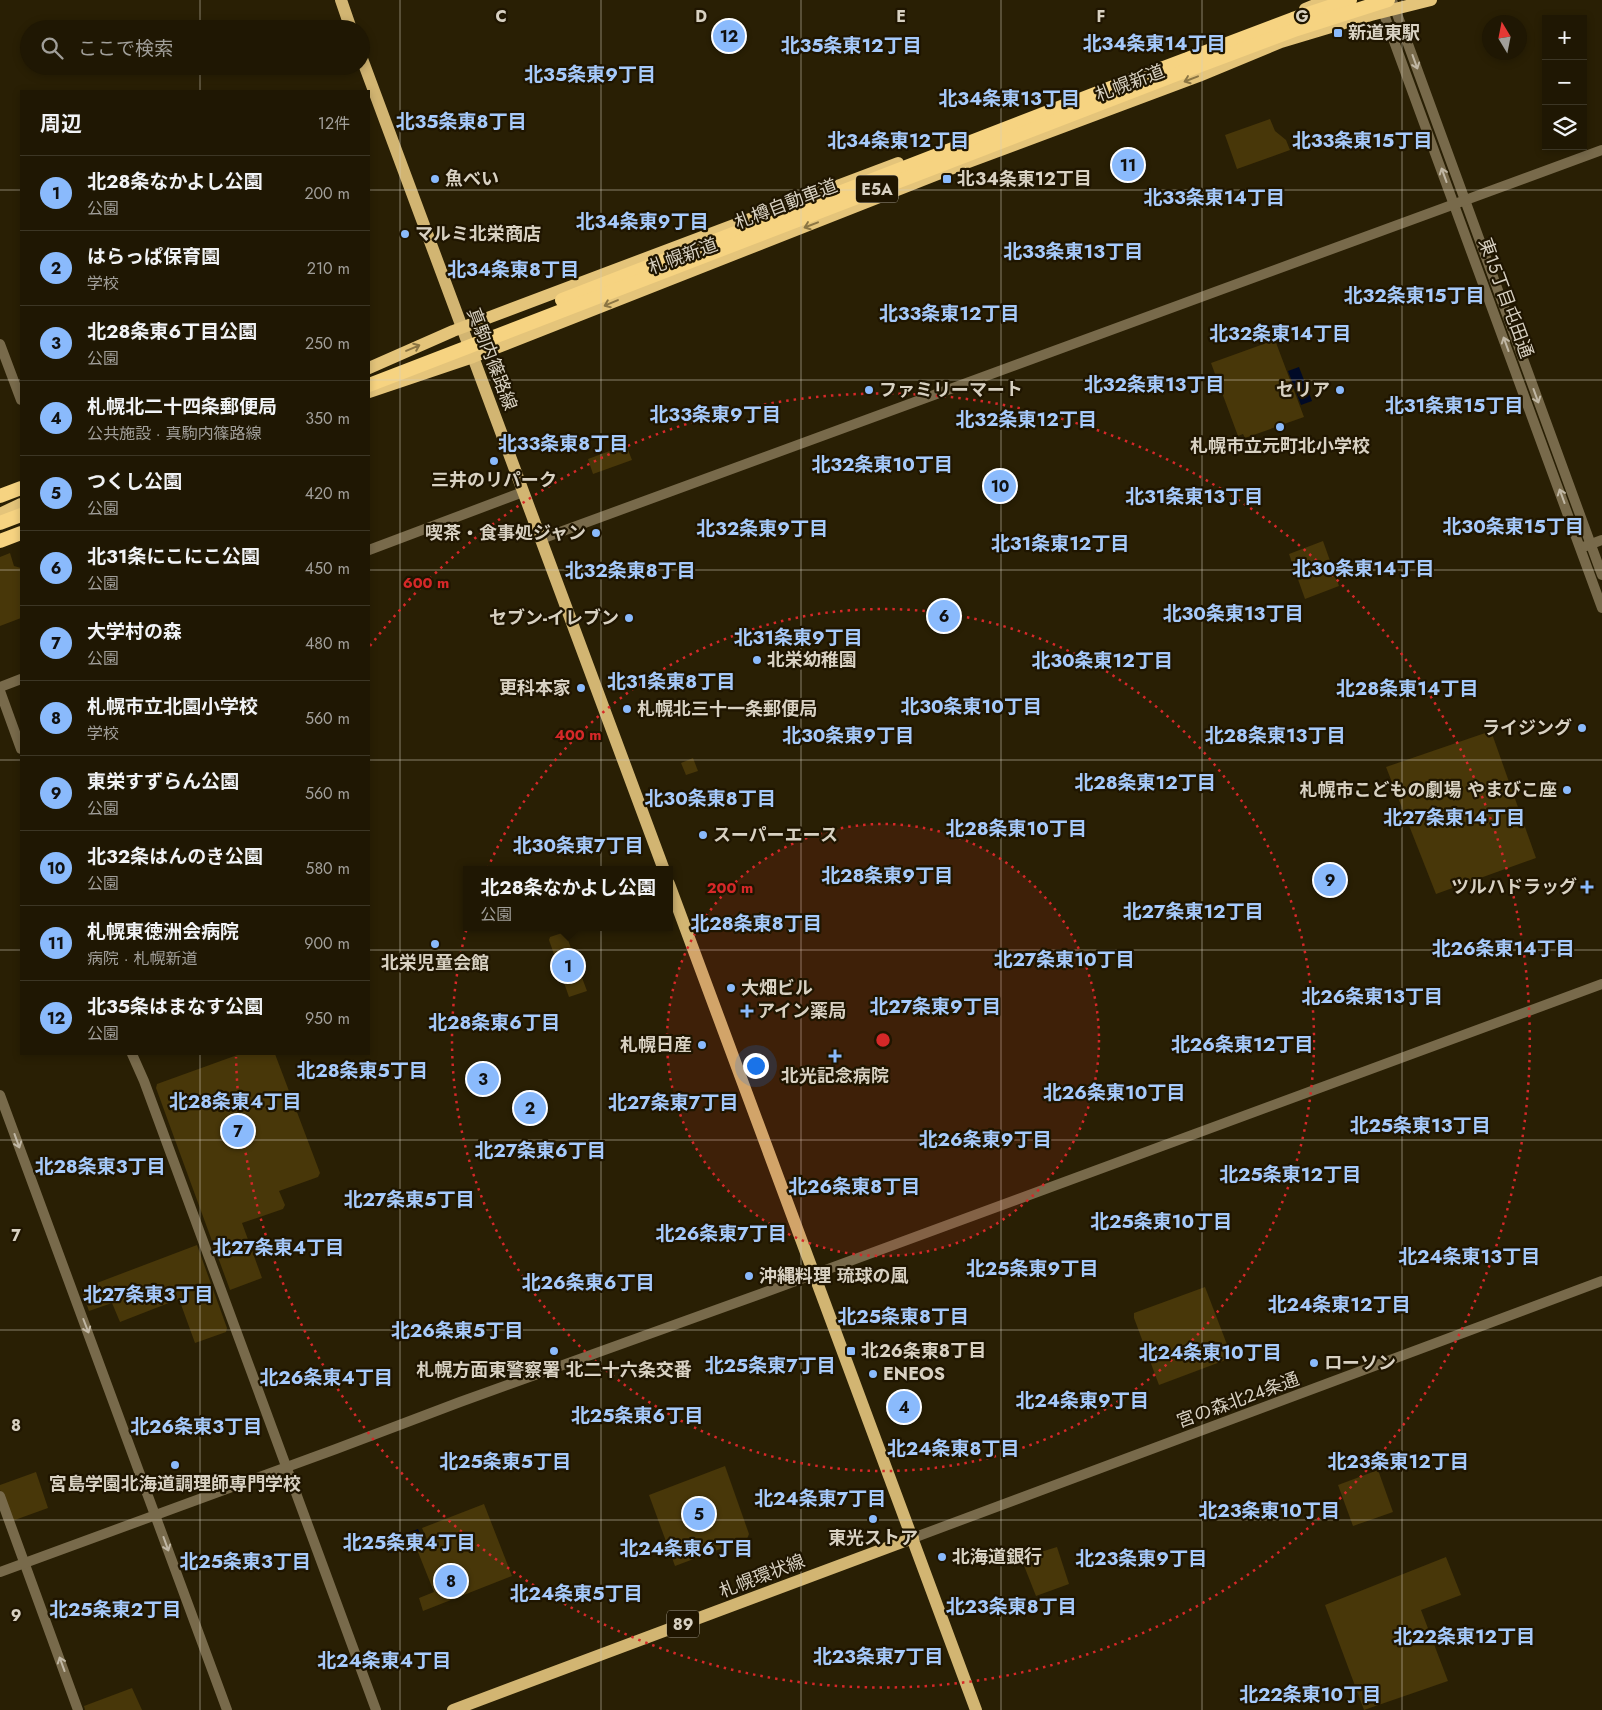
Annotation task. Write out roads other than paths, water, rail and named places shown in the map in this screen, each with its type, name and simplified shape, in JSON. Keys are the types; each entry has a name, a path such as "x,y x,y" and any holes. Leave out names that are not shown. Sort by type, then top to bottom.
{"highway":[{"name":"札幌新道","path":"370,368 462,328 1327,0"},
{"name":"札樽自動車道","path":"370,378 595,287 1072,103 1293,19 1350,0"},
{"name":"札幌新道","path":"370,392 473,357 634,293 775,240 966,163 1191,79 1281,42 1387,4 1431,0"},
{"name":"札樽自動車道","path":"370,386 387,377 1296,29 1387,4"},
{"path":"0,496 20,488"},
{"path":"0,514 20,505"},
{"path":"0,523 20,515"},
{"path":"0,529 20,520"},
{"path":"0,541 20,533"}],"main road":[{"path":"340,0 348,20"},
{"name":"真駒内篠路線","path":"368,75 663,866"},
{"path":"673,895 976,1710"},
{"name":"札幌環状線","path":"453,1710 912,1538"}],"street":[{"name":"東15丁目屯田通","path":"1387,4 1465,200 1602,575"},
{"name":"東15丁目屯田通","path":"1387,4 1454,204 1602,608"},
{"path":"541,540 1602,150"},
{"path":"0,344 20,397"},
{"path":"370,550 523,492"},
{"path":"1580,548 1602,540"},
{"path":"0,687 20,679"},
{"path":"0,691 20,746"},
{"path":"0,1572 1602,984"},
{"path":"132,1055 144,1081 376,1710"},
{"path":"0,1095 227,1710"},
{"name":"宮の森北24条通","path":"912,1538 1602,1281"},
{"path":"0,1496 78,1710"}],"water":[{"path":"1299,367 1312,401 1301,405 1288,371"},
{"path":"418,1529 423,1541 390,1553 385,1541"}],"place":[{"name":"新道東駅","path":"1338,33"},
{"name":"北35条はまなす公園","path":"729,36"},
{"name":"札幌東徳洲会病院","path":"1128,165"},
{"name":"魚べい","path":"435,179"},
{"name":"北34条東12丁目","path":"947,179"},
{"name":"マルミ北栄商店","path":"405,234"},
{"name":"ファミリーマート","path":"869,390"},
{"name":"セリア","path":"1340,390"},
{"name":"札幌市立元町北小学校","path":"1280,427"},
{"name":"三井のリパーク","path":"494,461"},
{"name":"北32条はんのき公園","path":"1000,486"},
{"name":"喫茶・食事処ジャン","path":"596,533"},
{"name":"北31条にこにこ公園","path":"944,616"},
{"name":"セブン-イレブン","path":"629,618"},
{"name":"北栄幼稚園","path":"757,660"},
{"name":"更科本家","path":"581,688"},
{"name":"札幌北三十一条郵便局","path":"627,709"},
{"name":"ライジング","path":"1582,728"},
{"name":"札幌市こどもの劇場 やまびこ座","path":"1567,790"},
{"name":"スーパーエース","path":"703,835"},
{"name":"東栄すずらん公園","path":"1330,880"},
{"name":"ツルハドラッグ","path":"1587,887"},
{"name":"北栄児童会館","path":"435,944"},
{"name":"北28条なかよし公園","path":"568,966"},
{"name":"大畑ビル","path":"731,988"},
{"name":"アイン薬局","path":"747,1011"},
{"name":"札幌日産","path":"702,1045"},
{"name":"北光記念病院","path":"835,1056"},
{"name":"北28条東6丁目公園","path":"483,1079"},
{"name":"はらっぱ保育園","path":"530,1108"},
{"name":"大学村の森","path":"238,1131"},
{"name":"沖縄料理 琉球の風","path":"749,1276"},
{"name":"札幌方面東警察署 北二十六条交番","path":"554,1351"},
{"name":"北26条東8丁目","path":"851,1351"},
{"name":"ローソン","path":"1314,1363"},
{"name":"ENEOS","path":"873,1374"},
{"name":"札幌北二十四条郵便局","path":"904,1407"},
{"name":"宮島学園北海道調理師専門学校","path":"175,1465"},
{"name":"つくし公園","path":"699,1514"},
{"name":"東光ストア","path":"873,1519"},
{"name":"北海道銀行","path":"942,1557"},
{"name":"札幌市立北園小学校","path":"451,1581"}],"district":[{"name":"北34条東14丁目","path":"1154,43"},
{"name":"北35条東12丁目","path":"851,45"},
{"name":"北35条東9丁目","path":"590,74"},
{"name":"北34条東13丁目","path":"1009,98"},
{"name":"北35条東8丁目","path":"461,121"},
{"name":"北34条東12丁目","path":"898,140"},
{"name":"北33条東15丁目","path":"1362,140"},
{"name":"北33条東14丁目","path":"1214,197"},
{"name":"北34条東9丁目","path":"642,221"},
{"name":"北33条東13丁目","path":"1073,251"},
{"name":"北34条東8丁目","path":"513,269"},
{"name":"北32条東15丁目","path":"1414,295"},
{"name":"北33条東12丁目","path":"949,313"},
{"name":"北32条東14丁目","path":"1280,333"},
{"name":"北32条東13丁目","path":"1154,384"},
{"name":"北31条東15丁目","path":"1454,405"},
{"name":"北33条東9丁目","path":"715,414"},
{"name":"北32条東12丁目","path":"1026,419"},
{"name":"北33条東8丁目","path":"563,443"},
{"name":"北32条東10丁目","path":"882,464"},
{"name":"北31条東13丁目","path":"1194,496"},
{"name":"北30条東15丁目","path":"1513,526"},
{"name":"北32条東9丁目","path":"762,528"},
{"name":"北31条東12丁目","path":"1060,543"},
{"name":"北30条東14丁目","path":"1363,568"},
{"name":"北32条東8丁目","path":"630,570"},
{"name":"北30条東13丁目","path":"1233,613"},
{"name":"北31条東9丁目","path":"798,637"},
{"name":"北30条東12丁目","path":"1102,660"},
{"name":"北31条東8丁目","path":"671,681"},
{"name":"北28条東14丁目","path":"1407,688"},
{"name":"北30条東10丁目","path":"971,706"},
{"name":"北30条東9丁目","path":"848,735"},
{"name":"北28条東13丁目","path":"1275,735"},
{"name":"北28条東12丁目","path":"1145,782"},
{"name":"北30条東8丁目","path":"710,798"},
{"name":"北27条東14丁目","path":"1454,817"},
{"name":"北28条東10丁目","path":"1016,828"},
{"name":"北30条東7丁目","path":"578,845"},
{"name":"北28条東9丁目","path":"887,875"},
{"name":"北27条東12丁目","path":"1193,911"},
{"name":"北28条東8丁目","path":"756,923"},
{"name":"北26条東14丁目","path":"1503,948"},
{"name":"北27条東10丁目","path":"1064,959"},
{"name":"北26条東13丁目","path":"1372,996"},
{"name":"北27条東9丁目","path":"935,1006"},
{"name":"北28条東6丁目","path":"494,1022"},
{"name":"北26条東12丁目","path":"1242,1044"},
{"name":"北28条東5丁目","path":"362,1070"},
{"name":"北26条東10丁目","path":"1114,1092"},
{"name":"北28条東4丁目","path":"235,1101"},
{"name":"北27条東7丁目","path":"673,1102"},
{"name":"北25条東13丁目","path":"1420,1125"},
{"name":"北26条東9丁目","path":"985,1139"},
{"name":"北27条東6丁目","path":"540,1150"},
{"name":"北28条東3丁目","path":"100,1166"},
{"name":"北25条東12丁目","path":"1290,1174"},
{"name":"北26条東8丁目","path":"854,1186"},
{"name":"北27条東5丁目","path":"409,1199"},
{"name":"北25条東10丁目","path":"1161,1221"},
{"name":"北26条東7丁目","path":"721,1233"},
{"name":"北27条東4丁目","path":"278,1247"},
{"name":"北24条東13丁目","path":"1469,1256"},
{"name":"北25条東9丁目","path":"1032,1268"},
{"name":"北26条東6丁目","path":"588,1282"},
{"name":"北27条東3丁目","path":"148,1294"},
{"name":"北24条東12丁目","path":"1339,1304"},
{"name":"北25条東8丁目","path":"903,1316"},
{"name":"北26条東5丁目","path":"457,1330"},
{"name":"北24条東10丁目","path":"1210,1352"},
{"name":"北25条東7丁目","path":"770,1365"},
{"name":"北26条東4丁目","path":"326,1377"},
{"name":"北24条東9丁目","path":"1082,1400"},
{"name":"北25条東6丁目","path":"637,1415"},
{"name":"北26条東3丁目","path":"196,1426"},
{"name":"北24条東8丁目","path":"953,1448"},
{"name":"北25条東5丁目","path":"505,1461"},
{"name":"北23条東12丁目","path":"1398,1461"},
{"name":"北24条東7丁目","path":"820,1498"},
{"name":"北23条東10丁目","path":"1269,1510"},
{"name":"北25条東4丁目","path":"409,1542"},
{"name":"北24条東6丁目","path":"686,1548"},
{"name":"北23条東9丁目","path":"1141,1558"},
{"name":"北25条東3丁目","path":"245,1561"},
{"name":"北24条東5丁目","path":"576,1593"},
{"name":"北23条東8丁目","path":"1011,1606"},
{"name":"北25条東2丁目","path":"115,1609"},
{"name":"北22条東12丁目","path":"1464,1636"},
{"name":"北23条東7丁目","path":"878,1656"},
{"name":"北24条東4丁目","path":"384,1660"},
{"name":"北22条東10丁目","path":"1310,1694"}]}
